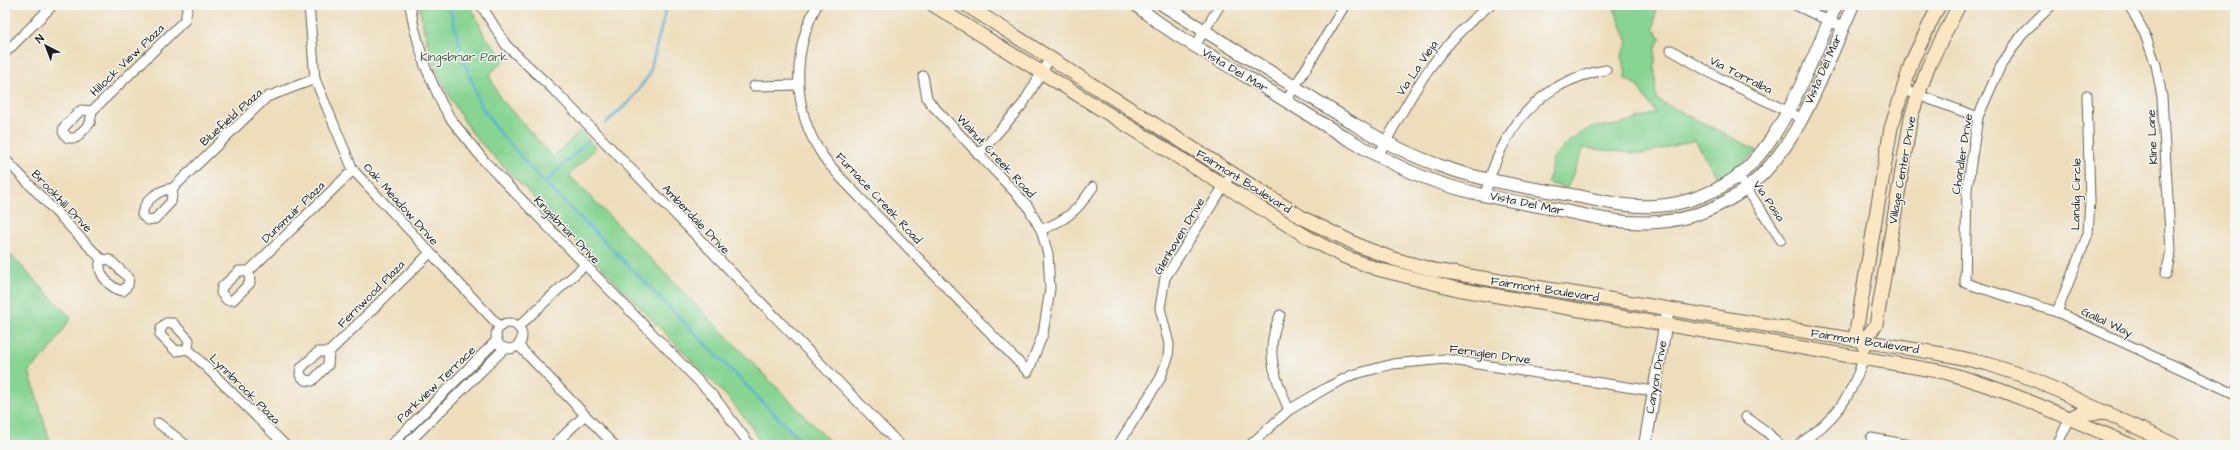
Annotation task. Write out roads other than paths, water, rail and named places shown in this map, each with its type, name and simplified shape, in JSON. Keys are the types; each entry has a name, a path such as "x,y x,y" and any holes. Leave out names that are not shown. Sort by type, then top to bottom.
{"main road":[{"name":"Fairmont Boulevard","path":"933,5 1042,74 1312,240 1345,257 1377,269 1457,289 1665,323 1944,372 1980,382 2042,405 2130,445"},
{"name":"Fairmont Boulevard","path":"966,5 1231,174 1339,238 1394,259 1434,270 1864,340 1948,355 1988,364 2033,379 2107,412 2175,445"},
{"name":"Village Center Drive","path":"1864,340 1856,332 1886,154 1902,89 1919,46 1939,5"},
{"name":"Village Center Drive","path":"1864,357 1864,340 1876,325 1911,117 1918,95 1940,42 1959,5"},
{"path":"2070,418 2078,414 2107,412"}],"street":[{"path":"5,53 52,5"},
{"name":"Hillock View Plaza","path":"92,111 185,20 188,5"},
{"name":"Oak Meadow Drive","path":"309,5 315,79 353,170 500,327"},
{"name":"Kingsbriar Drive","path":"410,5 425,66 450,118 485,162 704,387 750,445"},
{"name":"Amberdale Drive","path":"481,5 506,45 558,94 900,445"},
{"name":"Vista Del Mar","path":"1136,5 1195,46 1286,101 1378,156 1423,177 1449,186 1486,195 1608,219 1642,223 1677,220 1695,215 1719,204 1746,188 1776,160 1801,118 1853,5"},
{"name":"Vista Del Mar","path":"1163,5 1294,87 1386,142 1439,166 1489,179 1621,204 1656,206 1692,199 1723,185 1738,176 1769,142 1787,111 1836,5"},
{"path":"1195,46 1220,5"},
{"path":"1286,101 1345,5"},
{"name":"Via La Vieja","path":"1378,156 1416,86 1440,52 1467,24 1490,5"},
{"path":"1795,5 1842,27"},
{"name":"Chandler Drive","path":"1965,283 1967,190 1978,117 2001,65 2024,32 2052,5"},
{"name":"Kline Lane","path":"2130,5 2144,32 2156,65 2162,97 2171,251 2166,274"},
{"name":"Furnace Creek Road","path":"815,6 805,34 798,63 797,85 808,127 826,159 840,177 1028,372"},
{"name":"Via Torralba","path":"1671,50 1721,79 1801,118"},
{"path":"978,155 1023,104 1050,58"},
{"path":"1486,195 1489,179 1502,146 1516,124 1533,104 1564,82 1589,72 1606,70"},
{"name":"Walnut Creek Road","path":"923,76 924,89 932,105 1027,205 1040,230 1048,254 1050,288 1043,334 1028,372"},
{"name":"Bluefield Plaza","path":"173,188 267,97 315,79"},
{"path":"754,86 797,85"},
{"path":"1902,89 1978,117"},
{"name":"Landig Circle","path":"2057,312 2088,234 2090,201 2087,94"},
{"name":"Brookhill Drive","path":"5,159 101,259"},
{"name":"Dunsmuir Plaza","path":"249,271 353,170"},
{"name":"Glenhaven Drive","path":"1118,445 1160,379 1168,358 1169,344 1160,308 1165,278 1231,174"},
{"name":"Via Pasa","path":"1738,176 1781,240"},
{"path":"1040,230 1062,222 1074,213 1093,187"},
{"name":"Fernwood Plaza","path":"329,352 430,253"},
{"path":"518,327 584,265"},
{"name":"Gallal Way","path":"1965,283 2057,312 2235,394"},
{"name":"Canyon Drive","path":"1645,445 1653,390 1668,309"},
{"path":"1280,315 1274,328 1271,357 1276,382 1289,410"},
{"path":"509,323 518,327 522,336 518,345 512,348 505,348 497,340 497,334 500,327 509,323"},
{"name":"Parkview Terrace","path":"391,445 497,340"},
{"path":"518,345 614,445"},
{"name":"Parkview Terrace","path":"406,445 505,348"},
{"name":"Lynnbrook Plaza","path":"188,349 285,445"},
{"path":"1798,445 1821,429 1841,407 1856,382 1864,357"},
{"name":"Fernglen Drive","path":"1250,445 1289,410 1352,375 1393,364 1445,359 1653,390"},
{"path":"454,383 462,390"},
{"path":"554,445 585,415"},
{"path":"1746,417 1767,432 1779,445"},
{"path":"2057,445 2070,418"},
{"path":"158,423 186,445"},
{"path":"410,426 417,433"},
{"path":"1871,438 1910,445"}],"waterway":[{"path":"449,5 465,64 482,108 499,132 540,178 805,445"},
{"path":"606,123 631,100 649,75 667,5"},
{"path":"544,183 587,142"}],"park label":[{"name":"Kingsbriar Park","path":"464,57"}]}
